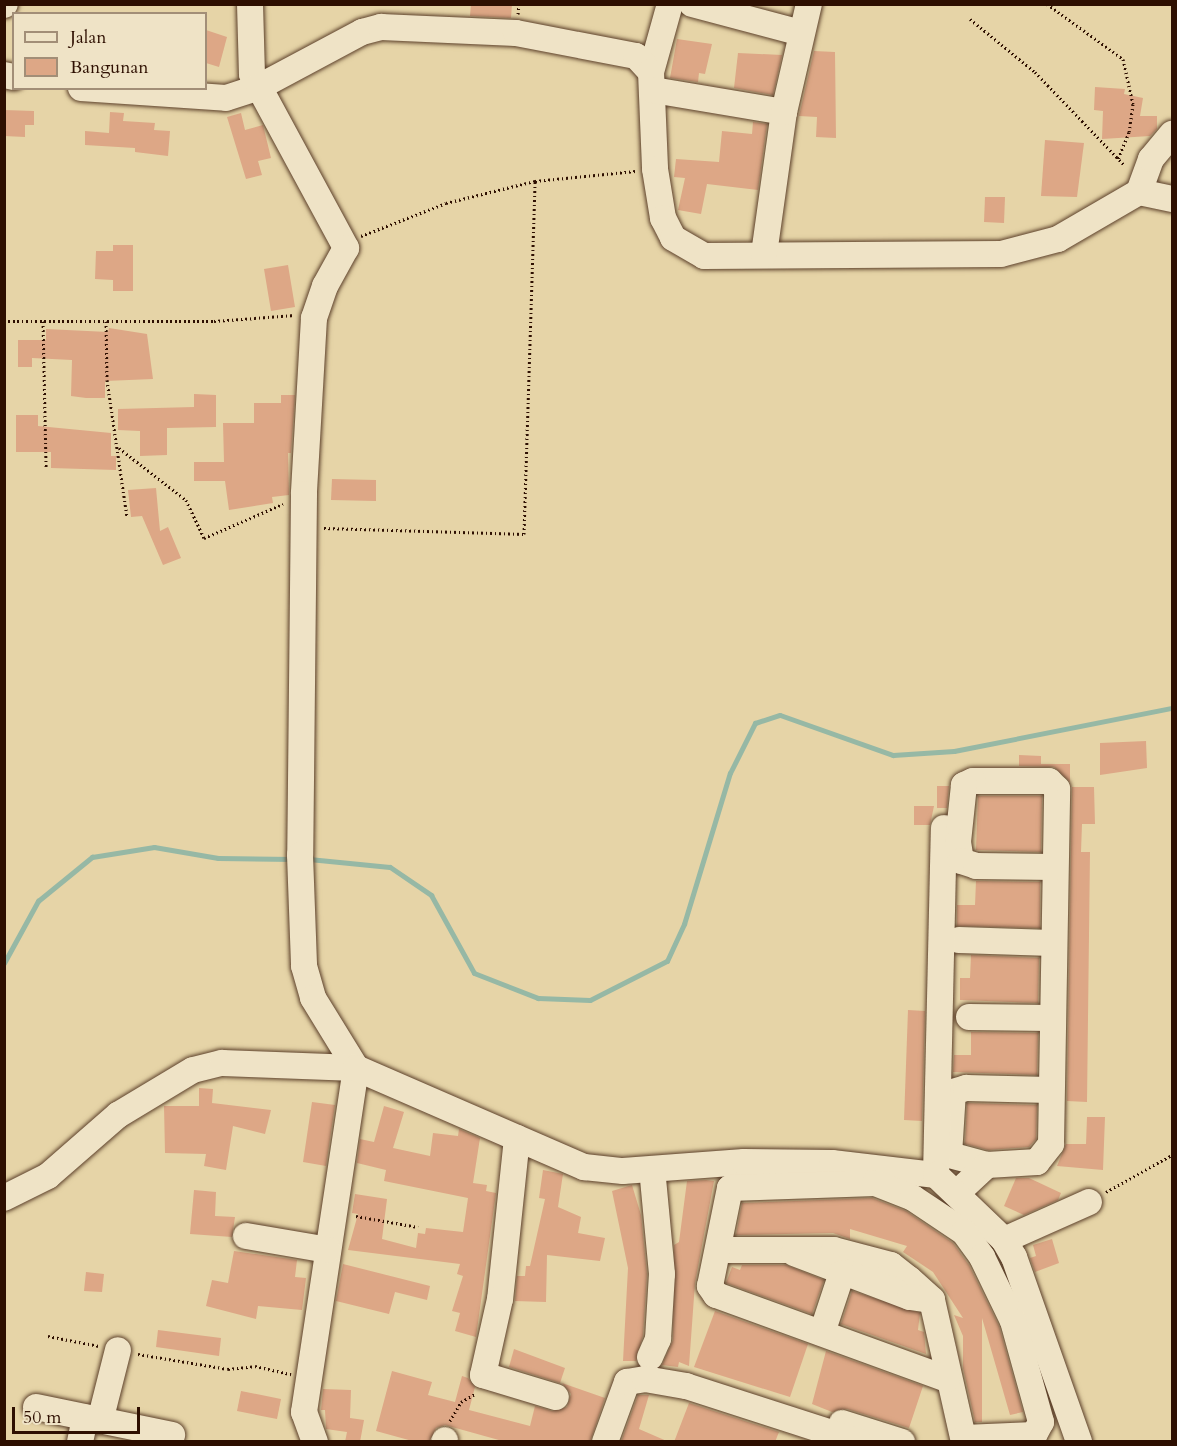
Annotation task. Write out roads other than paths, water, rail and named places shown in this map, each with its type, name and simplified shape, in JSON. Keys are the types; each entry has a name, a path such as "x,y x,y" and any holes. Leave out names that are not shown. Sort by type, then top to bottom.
{"street":[{"path":"250,4 252,74 346,248 325,286 314,318 303,527 300,881 307,982 323,1017 356,1068 304,1412 315,1442"},
{"path":"670,4 652,81 655,169 663,218 673,238 687,249 704,256 1001,254 1058,238 1140,188 1151,159 1173,134"},
{"path":"692,4 801,33"},
{"path":"764,254 784,111 809,4"},
{"path":"110,90 226,98 259,87 362,32 417,26 516,33 636,56 652,81 784,111"},
{"path":"1140,188 1173,199"},
{"path":"1050,1090 966,1088 952,1092 949,1155 987,1165 1037,1161 1046,1156 1051,1144 1050,1018 1054,867 1054,782 973,781 964,785 958,842 961,861 976,866 1054,867"},
{"path":"936,1174 944,819"},
{"path":"959,940 1052,943"},
{"path":"969,1017 1050,1018"},
{"path":"4,1198 48,1176 118,1115 193,1070 222,1063 356,1068 584,1167 652,1169 744,1162 832,1163 936,1174 958,1192 1004,1240 1079,1442"},
{"path":"518,1138 500,1299 483,1375 556,1397"},
{"path":"958,1192 987,1165"},
{"path":"650,1357 658,1339 662,1274 652,1169"},
{"path":"719,1250 834,1250 880,1262 933,1300 947,1378 964,1440 1034,1435 1041,1422 1013,1321 982,1257 964,1232 943,1216 875,1183 733,1186 726,1194 719,1250 710,1286 716,1295 947,1378"},
{"path":"1004,1240 1089,1202"},
{"path":"246,1236 328,1250"},
{"path":"789,1250 842,1273 933,1300"},
{"path":"822,1333 842,1273"},
{"path":"88,1427 118,1350"},
{"path":"605,1442 630,1379 686,1386 690,1375 795,1425 858,1442"},
{"path":"36,1407 88,1427 172,1435"},
{"path":"795,1425 902,1442"}],"waterway":[{"path":"309,859 390,867 431,895 474,973 538,998 590,1000 667,961 684,924 730,773 755,723 780,715 893,755 954,751 1172,708"},
{"path":"4,963 38,901 92,857 154,847 218,858 293,859"}]}
